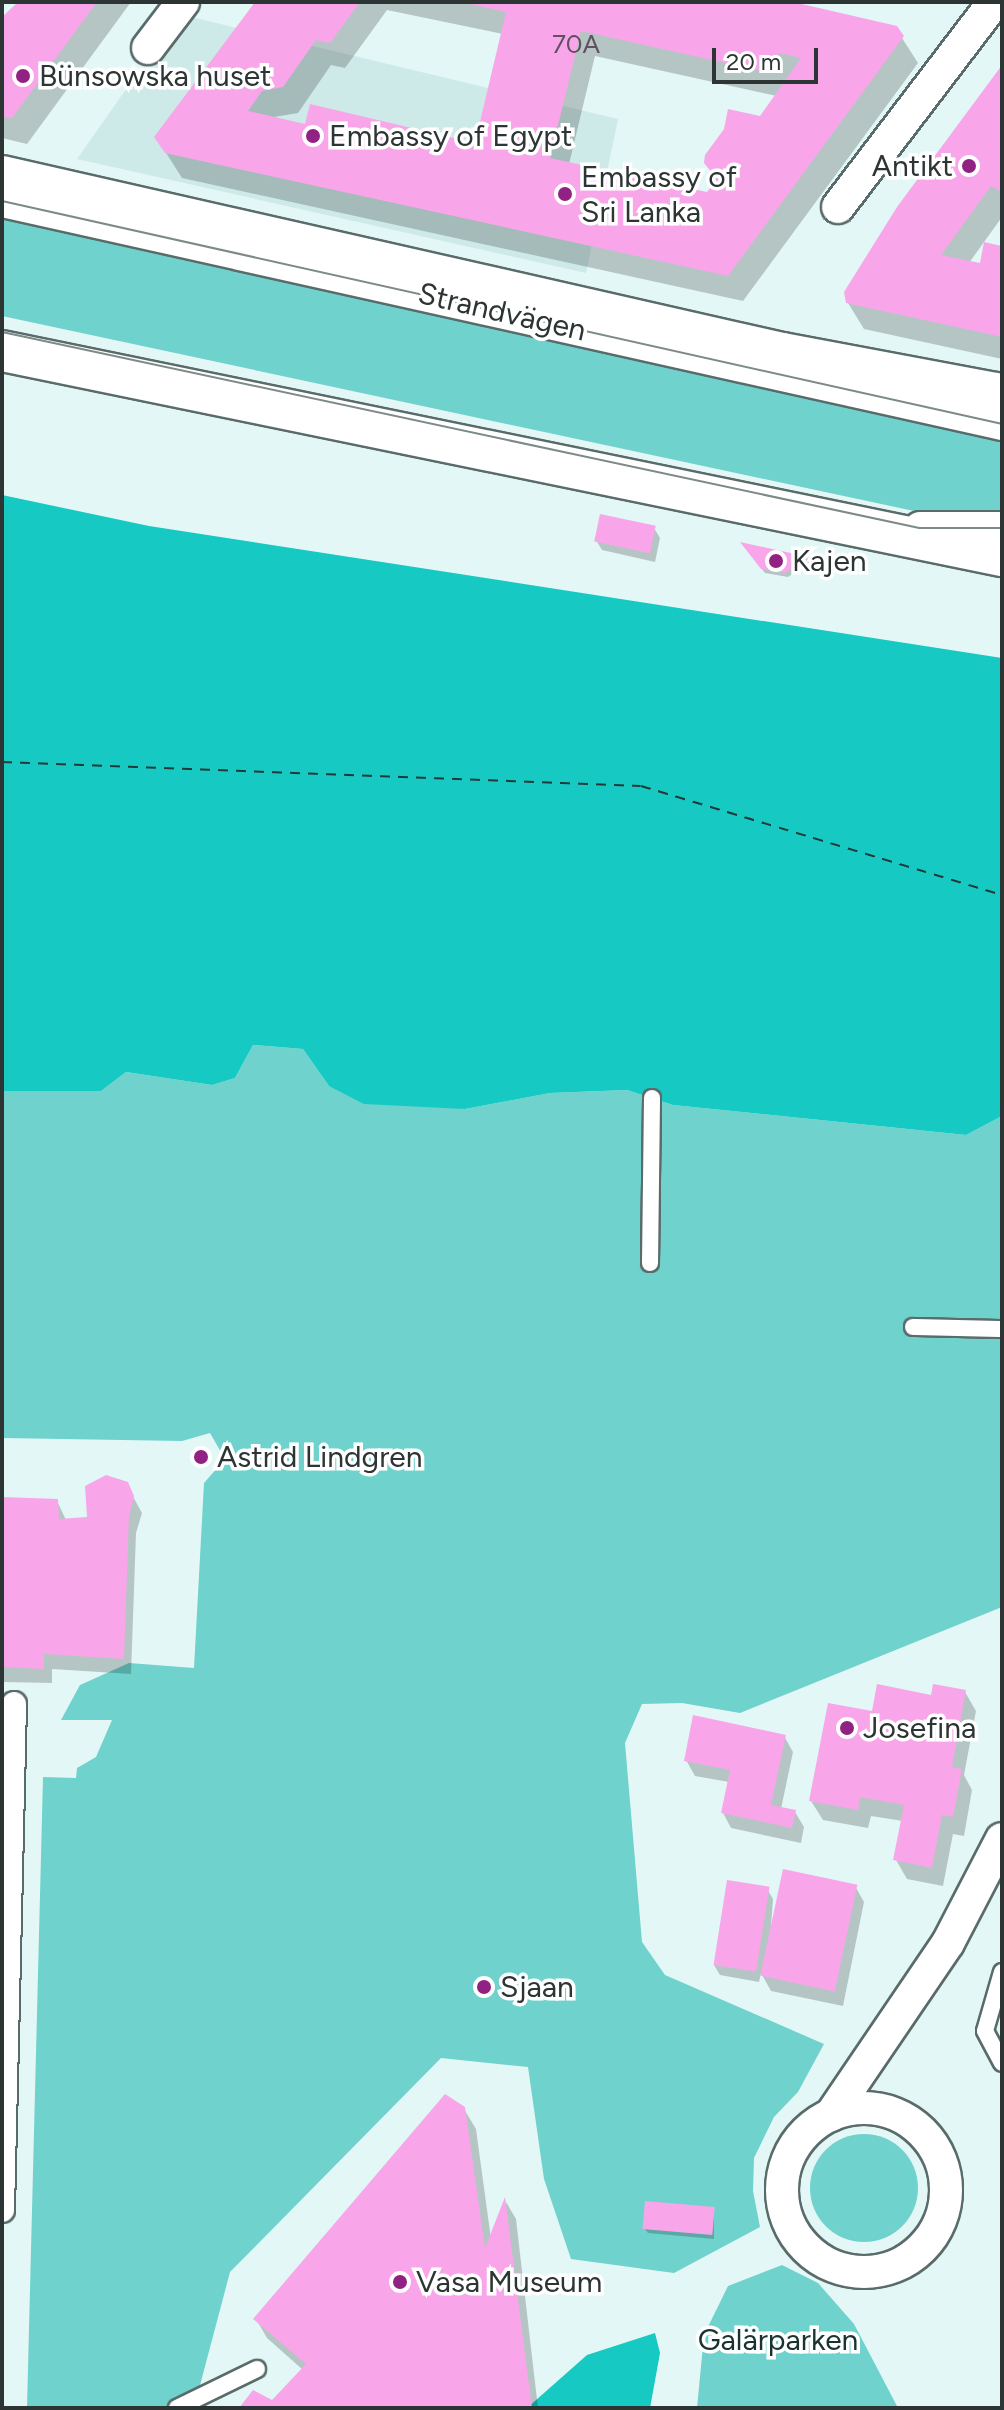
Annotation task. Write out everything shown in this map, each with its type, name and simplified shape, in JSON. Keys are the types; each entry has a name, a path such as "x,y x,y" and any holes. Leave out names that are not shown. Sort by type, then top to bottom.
{"street":[{"path":"148,48 183,2"},
{"path":"838,207 994,2"},
{"name":"Strandvägen","path":"2,176 782,353 1002,394"},
{"name":"Strandvägen","path":"2,201 1002,424"},
{"path":"2,332 919,528 1002,528"},
{"path":"2,351 1002,556"},
{"path":"2,2210 14,1704"},
{"path":"831,2115 874,2108 895,2114 919,2129 937,2151 945,2177 945,2205 936,2230 919,2252 895,2267 869,2272 843,2270 818,2259 786,2218 782,2193 785,2167 796,2144 831,2115 948,1943 1002,1839"},
{"path":"879,2046 884,2087 895,2114"}],"lane":[{"path":"650,1263 652,1098"},
{"path":"913,1327 1002,1329"},
{"path":"1002,1972 985,2031 1002,2063"},
{"path":"177,2408 257,2369"}],"shaded area":[{"path":"179,14 618,119 586,273 77,159"},
{"path":"2,495 149,526 1002,658 1002,1116 966,1135 673,1105 627,1090 550,1093 465,1109 364,1104 329,1086 303,1049 253,1045 235,1078 212,1085 126,1072 101,1091 2,1091"},
{"path":"655,2333 660,2353 650,2408 527,2408 587,2355"}],"green space":[{"path":"2,213 1002,436 1002,517 942,517 2,316"},
{"path":"253,1045 303,1049 329,1086 465,1109 550,1093 627,1090 673,1105 966,1135 1002,1116 1002,1607 740,1713 682,1703 642,1704 625,1743 642,1942 665,1975 824,2044 798,2092 774,2117 754,2158 753,2191 760,2227 674,2273 571,2259 544,2179 528,2067 441,2058 230,2272 194,2408 27,2408 43,1777 76,1778 77,1768 96,1757 112,1720 61,1720 80,1685 129,1663 194,1668 204,1483 225,1459 210,1433 182,1441 2,1438 2,1091 101,1091 126,1072 212,1085 235,1078"},
{"path":"864,2134 885,2138 902,2150 914,2167 918,2188 914,2209 902,2226 885,2238 864,2242 843,2238 826,2226 814,2209 810,2188 814,2167 826,2150 843,2138"},
{"name":"Galärparken","path":"782,2265 818,2283 854,2324 898,2408 697,2408 704,2335 728,2286"}],"building":[{"name":"Bünsowska huset","path":"18,2 97,2 12,118 2,116 2,17"},
{"path":"255,2 360,2 330,43 316,40 283,87 262,91 248,111 305,124 310,104 475,143 506,12 461,2 793,2 897,26 904,36 728,276 165,153 154,137","holes":["581,31 766,72 779,53 801,58 760,116 728,109 724,129 705,155 704,163 717,179 707,192 550,158"]},
{"path":"1002,65 1002,192 991,186 941,255 980,263 984,242 1002,246 1002,337 846,303 844,292 897,207"},
{"path":"600,514 656,526 650,553 594,541"},
{"path":"740,542 809,557 785,573 761,569"},
{"path":"106,1475 128,1482 134,1496 129,1516 124,1659 44,1654 44,1669 2,1667 2,1497 58,1499 59,1519 87,1517 85,1486"},
{"path":"877,1684 931,1695 933,1684 966,1690 952,1767 962,1769 953,1817 942,1815 932,1868 893,1860 904,1805 860,1797 858,1810 809,1801 828,1703 872,1711"},
{"path":"693,1715 786,1735 771,1805 796,1810 792,1828 721,1813 730,1770 684,1761"},
{"path":"783,1869 857,1885 835,1991 760,1976"},
{"path":"727,1880 769,1887 756,1972 714,1965"},
{"name":"Vasa Museum","path":"445,2094 465,2107 485,2248 505,2197 532,2408 239,2408 253,2390 272,2400 306,2364 253,2319"},
{"path":"645,2201 715,2207 712,2235 643,2229"}],"ferry route":[{"path":"2,762 641,786 1002,895"}],"tram line":[{"path":"2,201 1002,424"},
{"path":"2,332 919,528 1002,528"}],"place":[{"name":"Bünsowska huset","path":"23,76"},
{"name":"Embassy of Egypt","path":"313,136"},
{"name":"Antikt","path":"969,166"},
{"name":"Embassy of Sri Lanka","path":"565,194"},
{"name":"Kajen","path":"776,561"},
{"name":"Astrid Lindgren","path":"201,1457"},
{"name":"Josefina","path":"847,1728"},
{"name":"Sjaan","path":"484,1987"},
{"name":"Vasa Museum","path":"400,2282"}]}
